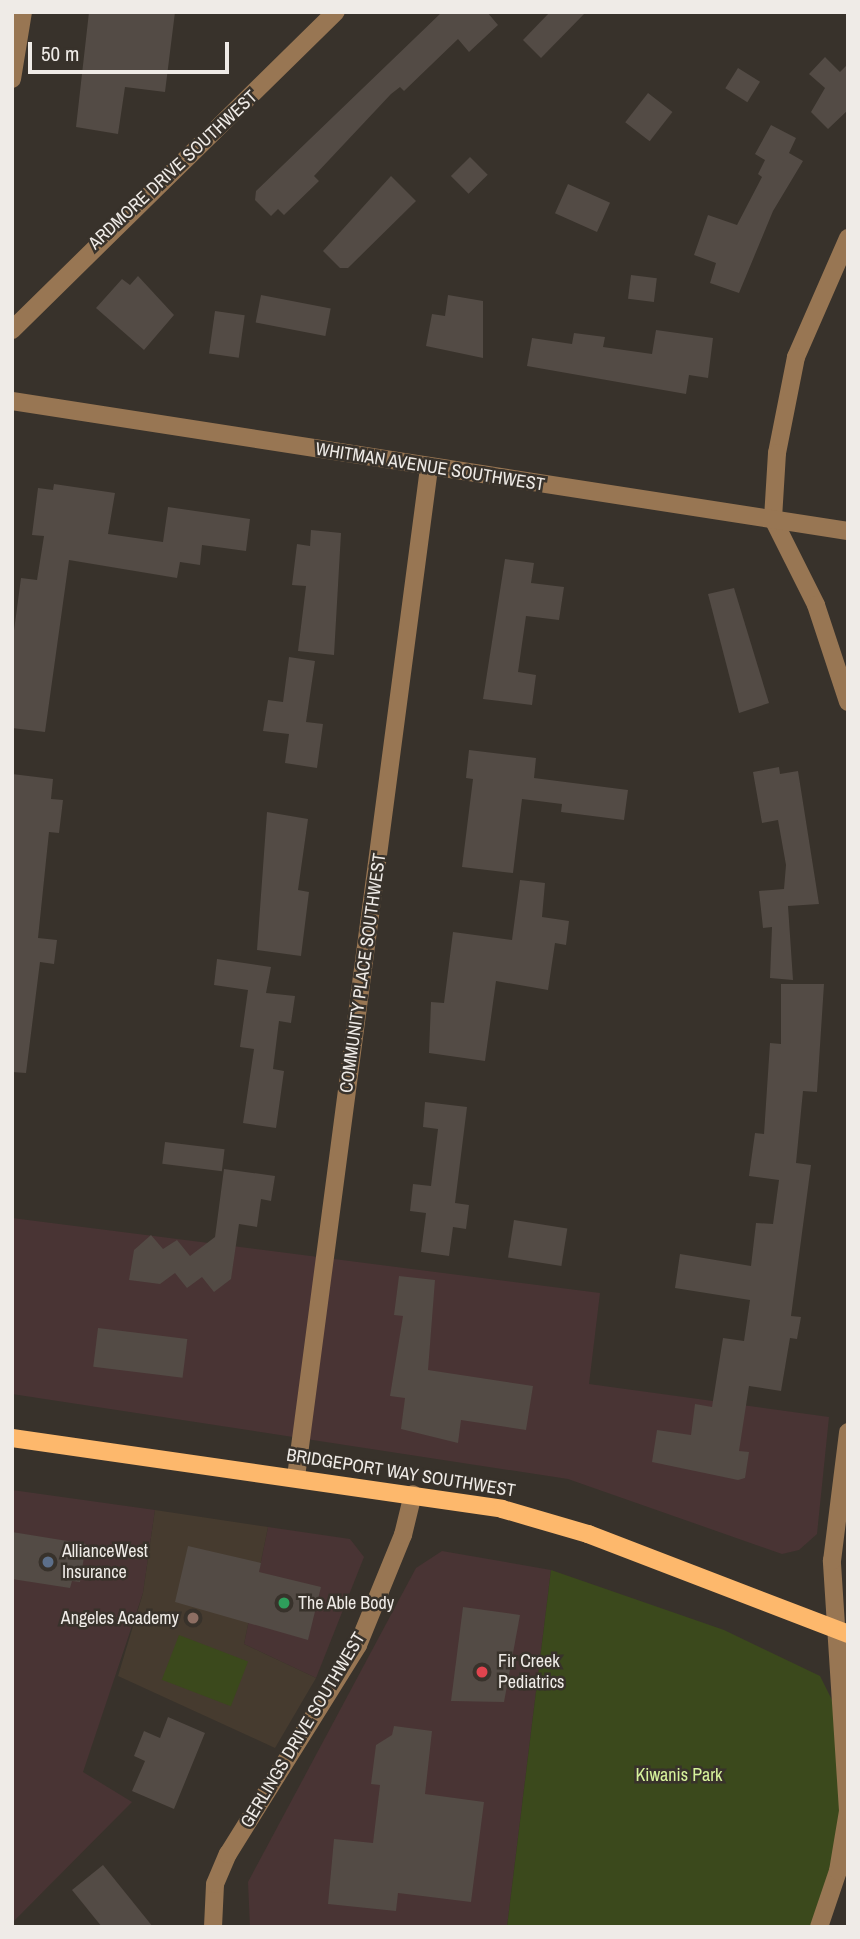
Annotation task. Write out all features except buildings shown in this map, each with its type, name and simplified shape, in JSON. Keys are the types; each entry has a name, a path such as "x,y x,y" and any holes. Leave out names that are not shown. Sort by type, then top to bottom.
{"main road":[{"name":"BRIDGEPORT WAY SOUTHWEST","path":"12,1438 296,1477 502,1509 588,1534 843,1633"}],"street":[{"path":"12,79 23,12"},
{"name":"ARDMORE DRIVE SOUTHWEST","path":"12,330 336,12"},
{"path":"848,238 796,357 777,453 773,519 816,606 848,702"},
{"name":"WHITMAN AVENUE SOUTHWEST","path":"12,401 429,468 848,531"},
{"name":"COMMUNITY PLACE SOUTHWEST","path":"296,1477 429,468"},
{"path":"819,1927 838,1871 848,1811 843,1633 832,1560 848,1432"},
{"name":"GERLINGS DRIVE SOUTHWEST","path":"214,1927 215,1884 228,1854 358,1645 403,1535 413,1494"}],"shaded area":[{"path":"12,1218 600,1293 589,1384 829,1417 817,1534 799,1550 782,1554 568,1479 12,1394"},
{"path":"12,1490 155,1510 143,1593 83,1772 132,1802 12,1923"},
{"name":"Angeles Academy","path":"155,1510 268,1527 244,1644 316,1678 275,1748 118,1676 143,1593"},
{"path":"268,1527 350,1539 364,1557 316,1678 244,1644"},
{"path":"442,1551 551,1570 507,1927 250,1927 248,1882 416,1568"}],"green space":[{"name":"Kiwanis Park","path":"551,1570 724,1630 820,1676 842,1720 848,1811 819,1927 507,1927"},
{"path":"179,1635 248,1662 231,1706 162,1680"}],"place":[{"name":"AllianceWest Insurance","path":"48,1562"},
{"name":"The Able Body","path":"284,1603"},
{"name":"Angeles Academy","path":"193,1618"},
{"name":"Fir Creek Pediatrics","path":"482,1672"}]}
